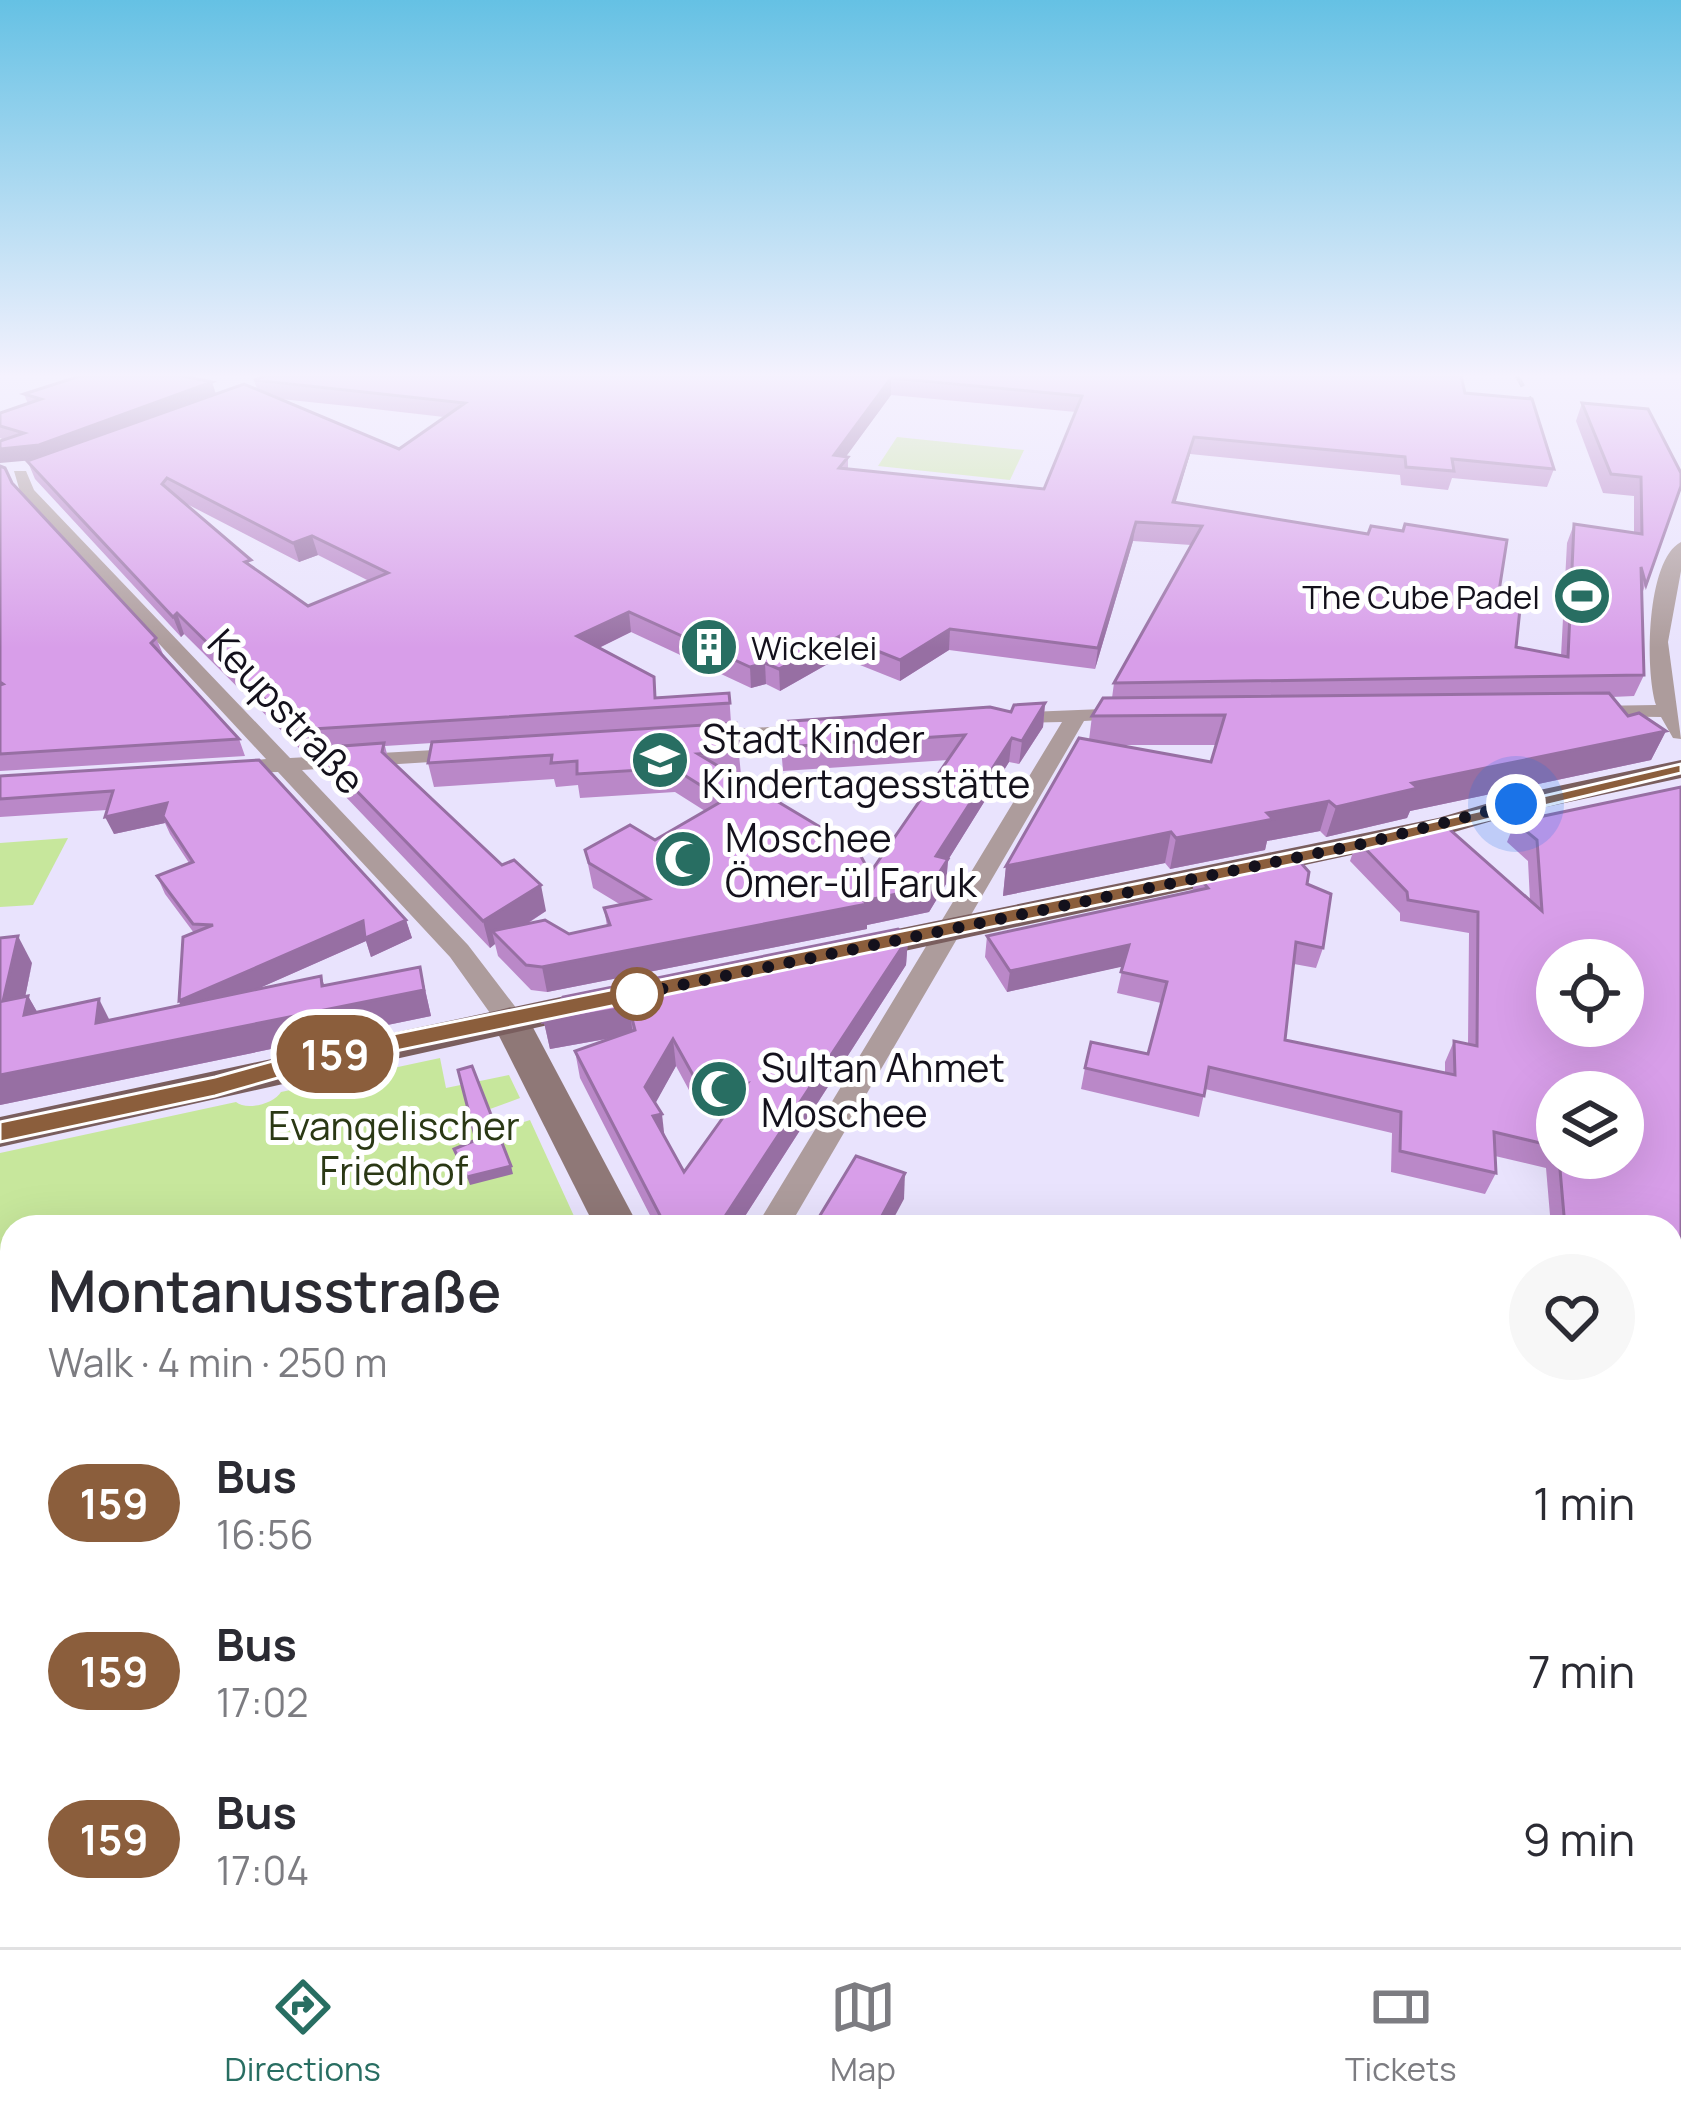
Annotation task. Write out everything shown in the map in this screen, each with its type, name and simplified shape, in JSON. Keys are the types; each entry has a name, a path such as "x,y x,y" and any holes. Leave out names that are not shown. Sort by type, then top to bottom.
{"main road":[{"path":"818,958 1444,826 1516,804 1681,770"},
{"path":"0,1132 640,994"}],"street":[{"name":"Keupstraße","path":"18,472 27,492 459,952 510,1020"},
{"path":"1681,548 1670,572 1659,666 1666,711 1681,733"},
{"path":"1570,712 1666,711"},
{"path":"994,718 1147,714"},
{"path":"779,1215 1077,715"},
{"path":"684,739 850,728"},
{"path":"213,769 496,751"},
{"path":"510,1020 611,1215"}],"green space":[{"path":"886,467 1016,467 1010,480"},
{"path":"68,838 33,905 0,907 0,843"},
{"name":"Evangelischer Friedhof","path":"440,1058 446,1088 509,1075 520,1098 468,1117 476,1138 530,1120 574,1215 0,1215 0,1153 236,1102 260,1105 281,1092"}],"building":[{"path":"2,467 156,638 151,643 239,739 0,754"},
{"path":"32,467 840,467 1044,489 1053,467 1184,467 1173,502 1368,534 1371,526 1403,531 1405,524 1507,540 1497,604 1520,609 1516,647 1568,657 1574,524 1642,534 1641,477 1611,474 1608,467 1678,467 1681,473 1681,486 1646,585 1641,567 1644,675 1114,683 1202,526 1136,522 1098,648 950,629 900,660 840,636 779,669 765,663 750,667 629,612 577,636 654,677 655,698 729,693 730,703 296,730 177,613 173,617","holes":["167,478 293,543 312,536 388,573 308,606 245,562 251,560 162,484"]},
{"path":"1406,467 1453,467 1454,471"},
{"path":"1609,693 1628,716 1639,713 1666,731 1412,783 1418,788 1336,807 1329,801 1267,813 1273,819 1176,838 1171,832 1006,866 1079,738 1211,762 1225,715 1092,716 1103,698"},
{"path":"1045,703 1022,741 1012,738 936,856 948,859 930,887 864,901 867,904 542,967 526,965 492,931 545,920 569,934 610,925 604,908 649,899 589,863 585,850 630,825 655,840 724,800 673,768 577,774 577,761 551,763 552,755 428,763 432,742 736,723 739,751 698,754 857,849 870,873 965,735 783,747 779,722 990,707 1011,712 1014,705"},
{"path":"384,743 382,752 502,865 514,860 541,885 483,921 315,748"},
{"path":"259,760 406,920 365,938 363,921 179,1001 183,937 213,925 193,924 157,876 193,862 163,816 167,803 105,817 113,791 0,799 0,776"},
{"path":"1681,787 1681,1215 1564,1215 1561,1179 1644,1179 1644,1071 1536,1071 1536,1142 1494,1132 1496,1173 1400,1151 1401,1112 1209,1067 1204,1096 1085,1068 1091,1042 1148,1054 1167,982 1121,972 1129,945 1010,971 987,936 1208,888 1196,874 1293,854 1309,872 1307,884 1331,894 1323,948 1296,942 1285,1040 1455,1075 1454,1041 1477,1046 1478,912 1408,900 1407,892 1357,840 1440,821 1542,911 1537,840 1515,822"},
{"path":"898,929 908,938 726,1215 660,1215 575,1051 635,1030 629,1007 544,1022 563,997","holes":["673,1039 693,1075 729,1090 747,1084 684,1172 653,1116 662,1114 645,1087"]},
{"path":"18,936 3,1001 28,996 24,1015 99,999 96,1023 321,976 322,986 420,967 424,990 0,1075 0,938"},
{"path":"472,1066 511,1166 467,1177 454,1149 476,1140 458,1070"},
{"path":"856,1156 905,1173 882,1215 820,1215"}],"bus line":[{"name":"159","path":"0,1132 215,1087 309,1060 1362,844 1516,804 1681,769"}],"place":[{"name":"The Cube Padel","path":"1582,596"},
{"name":"Wickelei","path":"709,647"},
{"name":"Stadt Kinder Kindertagesstätte","path":"660,760"},
{"name":"Moschee Ömer-ül Faruk","path":"683,859"},
{"name":"Sultan Ahmet Moschee","path":"719,1089"}],"route":[{"path":"637,994 618,998 1362,844 1516,804"}]}
